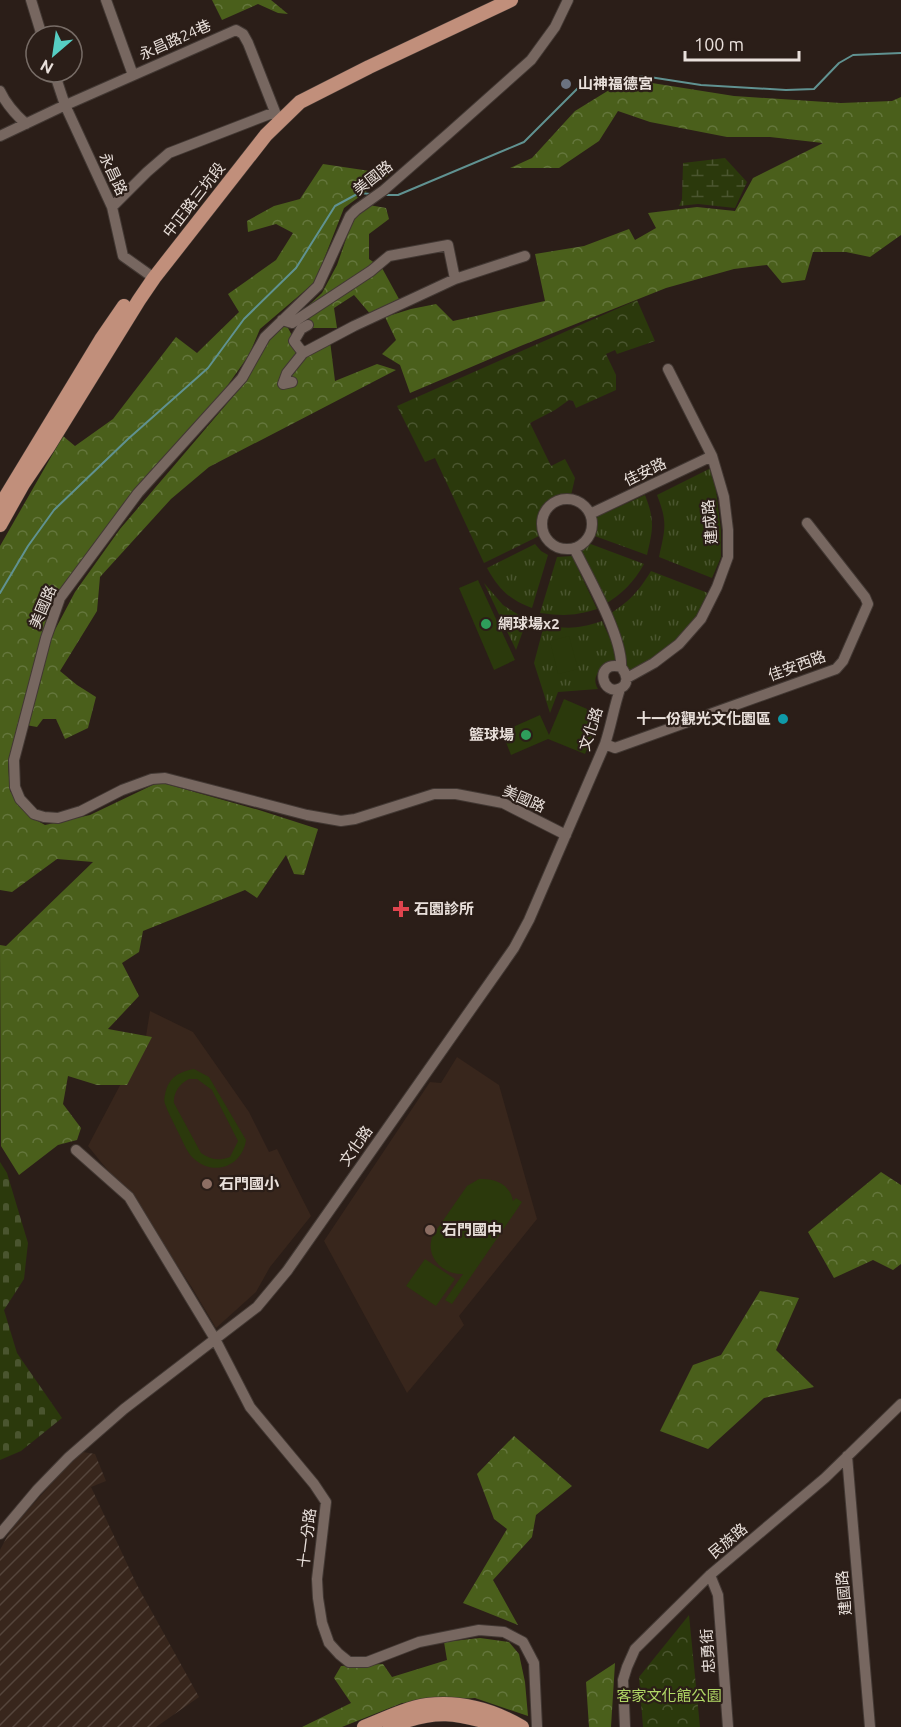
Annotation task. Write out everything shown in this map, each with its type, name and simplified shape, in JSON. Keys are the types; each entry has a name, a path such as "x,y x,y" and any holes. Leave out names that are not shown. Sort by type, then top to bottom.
{"main road":[{"name":"中正路三坑段","path":"277,117 285,106 311,87 490,0"},
{"name":"中正路三坑段","path":"0,506 102,338 262,129 300,102 511,0"},
{"name":"中正路三坑段","path":"0,525 23,484 114,339 150,275"},
{"path":"364,1727 389,1716 425,1705 454,1704 481,1709 522,1727"},
{"path":"390,1727 425,1715 451,1714 502,1727"}],"street":[{"path":"31,0 38,24"},
{"path":"106,0 134,75"},
{"name":"美國路","path":"566,835 503,803 456,794 434,794 355,819 341,821 307,815 165,778 152,779 122,790 81,812 58,818 44,817 34,814 20,799 15,787 14,760 46,638 60,598 138,493 243,378 265,337 318,286 350,216 380,193 531,60 555,27 568,0"},
{"name":"永昌路24巷","path":"0,136 236,30 243,34 248,43 277,117"},
{"name":"永昌路","path":"58,84 65,105 112,207 123,256 150,275"},
{"path":"0,91 15,114 26,124"},
{"path":"112,207 169,153 277,117"},
{"path":"282,320 292,323 390,256 448,245 455,279"},
{"path":"292,382 283,384 287,373 303,353 354,326 455,279 525,256"},
{"path":"303,353 294,341 301,329 308,325"},
{"name":"建成路","path":"627,678 654,663 680,644 701,619 717,587 728,557 724,497 712,456 668,369"},
{"name":"佳安路","path":"590,514 712,456"},
{"path":"571,499 583,504 590,514 592,525 590,535 574,548 558,547 549,541 544,533 542,526 544,513 558,500 571,499"},
{"name":"佳安西路","path":"605,744 615,748 836,669 843,661 868,604 865,597 807,523"},
{"path":"574,548 617,641 622,658 621,667 627,678"},
{"name":"文化路","path":"620,689 613,690 606,686 603,673 608,668 621,667"},
{"name":"文化路","path":"0,1534 37,1490 69,1457 124,1409 257,1307 287,1271 513,948 530,920 605,744 620,689 627,678"},
{"name":"十一分路","path":"76,1150 129,1197 215,1339 250,1407 314,1484 326,1502 317,1579 322,1623 329,1643 349,1662 367,1662 419,1642 479,1630 504,1632 523,1642 534,1663 537,1727"},
{"name":"民族路","path":"625,1727 623,1680 634,1649 710,1575 825,1478 901,1404"},
{"name":"建國路","path":"848,1456 870,1727"},
{"name":"忠勇街","path":"710,1575 718,1595 728,1727"}],"shaded area":[{"name":"石門國小","path":"150,1011 193,1032 249,1112 269,1152 277,1149 311,1216 270,1267 256,1292 216,1328 144,1215 88,1146 146,1036"},
{"name":"石門國中","path":"457,1057 499,1085 537,1219 459,1316 464,1325 407,1393 324,1241 430,1082 441,1083"},
{"path":"83,1452 95,1454 106,1481 91,1487 137,1585 199,1697 156,1727 0,1727 0,1550 11,1529 71,1462"}],"green space":[{"path":"212,0 271,0 288,14 278,13 258,4 222,20"},
{"path":"652,83 734,96 841,103 892,101 901,97 901,235 870,257 846,252 813,252 805,280 782,283 767,265 734,269 666,288 410,393 400,365 382,354 396,340 385,317 436,304 453,321 545,301 535,254 584,246 629,229 635,240 656,228 648,213 697,207 735,211 753,178 823,143 770,137 727,137 650,122 618,111 599,141 559,168 510,168 532,158 575,111 614,87"},
{"path":"725,158 747,182 735,208 698,204 679,206 682,199 683,163"},
{"path":"323,164 390,174 344,208 315,282 260,329 249,355 218,399 89,552 41,640 8,764 10,791 29,816 45,825 90,815 159,782 318,829 304,875 294,874 286,855 257,898 245,890 143,931 139,952 122,963 139,996 108,1029 152,1037 127,1085 97,1085 68,1076 63,1104 81,1128 77,1140 58,1145 19,1175 1,1146 0,945 6,946 93,862 57,859 12,892 0,890 0,546 63,436 75,446 113,419 176,337 197,353 239,312 228,294 276,260 293,233 276,224 248,232 247,221 274,206 300,199"},
{"path":"369,205 386,208 389,219 369,234 369,259 382,268 399,299 372,316 354,295 334,308 337,328 309,328 295,318 322,293 337,265 353,219"},
{"path":"637,300 655,341 617,354 615,350 606,354 616,375 616,390 576,408 573,401 569,400 530,423 551,466 565,459 575,478 569,504 555,504 545,511 539,522 539,536 484,563 435,458 425,462 397,406"},
{"path":"286,324 300,351 330,341 335,381 377,364 396,370 209,467 171,499 100,577 97,611 60,671 96,697 88,728 65,739 56,719 43,719 37,727 26,725 48,643 75,592 120,529 242,386 269,341"},
{"path":"713,467 721,530 721,557 712,578 659,557 664,526 663,513 657,495"},
{"path":"645,495 652,525 647,555 592,535 594,525 592,519"},
{"path":"588,543 644,564 627,587 604,605 579,553"},
{"path":"535,544 548,555 532,608 505,592 487,568"},
{"path":"572,556 597,609 569,615 540,613 557,557"},
{"path":"651,571 708,593 695,618 682,636 655,657 626,674 608,615 633,596"},
{"name":"網球場x2","path":"478,580 515,660 494,670 459,588"},
{"path":"484,583 503,605 527,620 516,650"},
{"path":"602,621 614,647 615,663 608,662 597,674 595,681 598,689 558,692 550,713 534,663 544,625 573,628"},
{"path":"569,636 578,669 558,674 550,641"},
{"path":"564,699 601,715 585,754 548,739 511,755 502,732 540,715 549,735"},
{"path":"194,1069 209,1077 246,1140 239,1157 233,1163 218,1168 209,1167 193,1158 166,1107 164,1099 171,1080","holes":["189,1079 197,1079 212,1090 238,1141 230,1157 215,1159 201,1153 174,1103 180,1086"]},
{"path":"0,1162 7,1173 28,1243 24,1279 4,1310 17,1353 62,1418 21,1451 0,1460"},
{"path":"881,1172 901,1185 901,1264 893,1270 873,1260 834,1278 808,1232"},
{"path":"479,1179 501,1183 509,1190 513,1201 516,1198 522,1202 452,1304 445,1300 463,1274 442,1268 433,1257 431,1243 433,1235 467,1186"},
{"path":"425,1259 455,1279 436,1306 406,1286"},
{"path":"760,1291 799,1298 776,1350 814,1387 764,1398 708,1449 660,1431 693,1365 721,1355"},
{"path":"514,1436 572,1486 536,1515 532,1537 493,1580 518,1625 463,1603 507,1529 494,1519 477,1474"},
{"name":"客家文化館公園","path":"689,1615 700,1727 643,1727 639,1677"},
{"path":"480,1638 509,1642 519,1654 525,1682 528,1716 475,1698 402,1703 342,1727 302,1727 351,1703 334,1678 341,1666 383,1664 392,1677 447,1660 444,1642"},
{"path":"615,1663 611,1727 589,1727 586,1682"}],"waterway":[{"path":"385,195 398,195 524,142 578,88 643,76 701,85 786,90 814,89 839,63 853,55 901,53"},
{"path":"0,593 28,546 54,510 128,439 208,368 244,319 296,268 335,206 359,193 371,194"}],"place":[{"name":"山神福德宮","path":"566,84"},
{"name":"網球場x2","path":"486,624"},
{"name":"十一份觀光文化園區","path":"783,719"},
{"name":"籃球場","path":"526,735"},
{"name":"石園診所","path":"401,909"},
{"name":"石門國小","path":"207,1184"},
{"name":"石門國中","path":"430,1230"}]}
